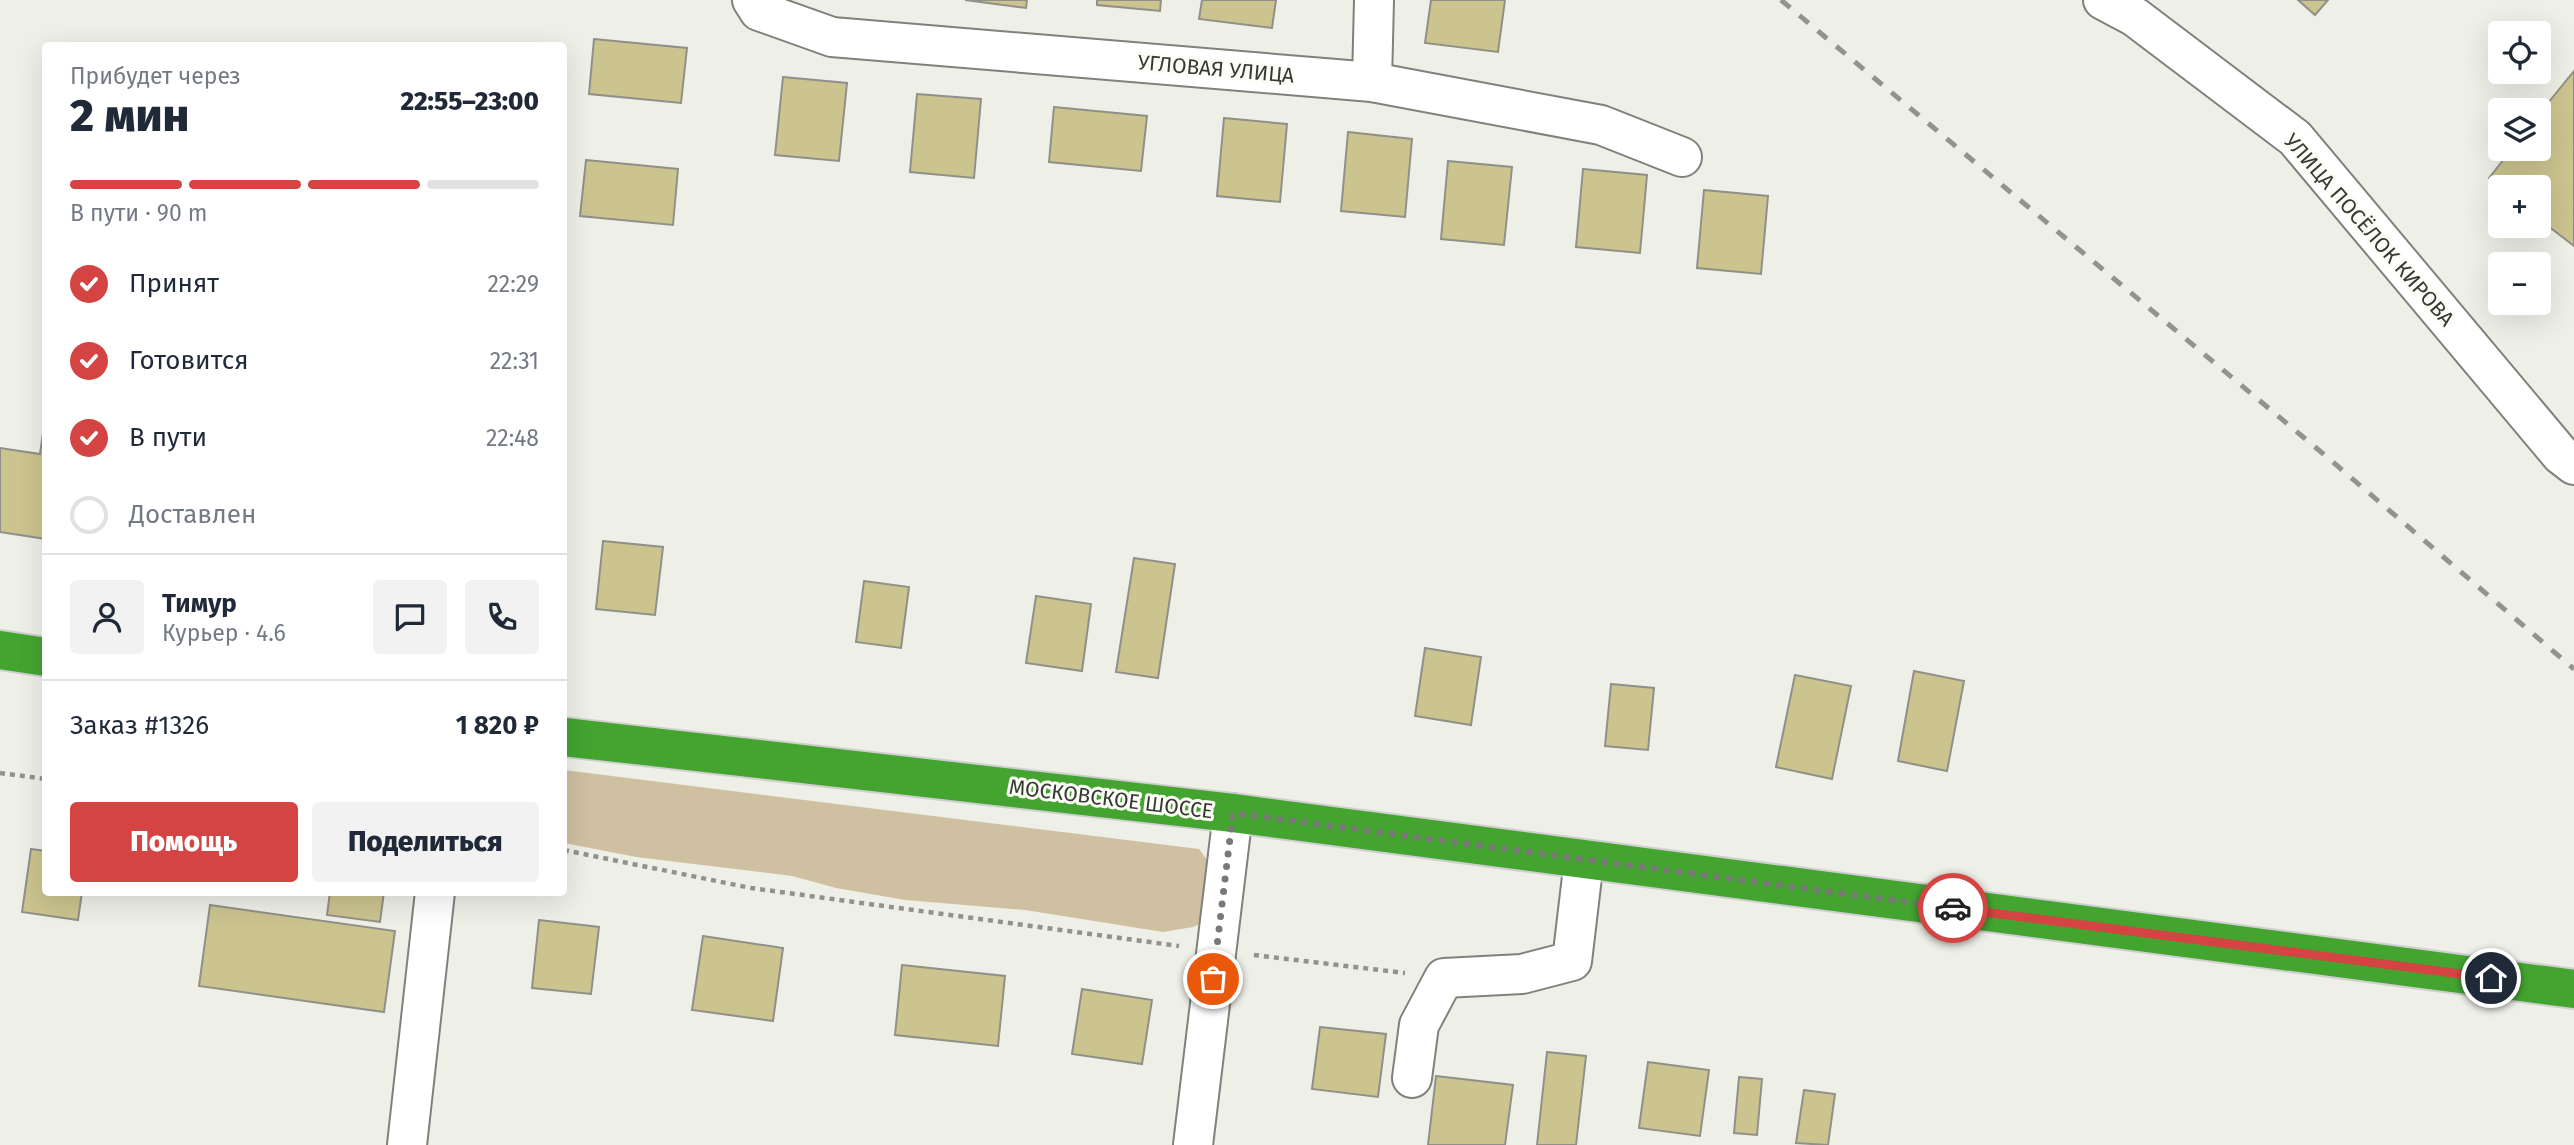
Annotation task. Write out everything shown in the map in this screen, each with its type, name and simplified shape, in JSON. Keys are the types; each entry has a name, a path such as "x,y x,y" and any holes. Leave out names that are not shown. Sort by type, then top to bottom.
{"highway":[{"path":"0,650 42,656"},
{"name":"МОСКОВСКОЕ ШОССЕ","path":"567,737 1233,813 2574,989"}],"street":[{"name":"УГЛОВАЯ УЛИЦА","path":"752,0 759,11 832,37 1372,82 1601,125 1682,157"},
{"path":"1372,82 1374,0"},
{"name":"УЛИЦА ПОСЁЛОК КИРОВА","path":"2103,0 2136,17 2295,138 2561,455 2574,465"},
{"path":"1194,1145 1233,813"},
{"path":"1412,1078 1419,1025 1444,978 1522,974 1572,961 1584,860"},
{"path":"407,1145 435,896"}],"path":[{"path":"0,773 42,778"},
{"path":"567,851 751,888 1216,951 1444,978"}],"shaded area":[{"path":"567,770 1199,849 1211,865 1209,920 1193,927 1163,932 1025,910 905,900 836,888 792,876 636,857 567,844"}],"building":[{"path":"965,0 1027,0 1026,8"},
{"path":"1097,0 1161,0 1160,11 1097,5"},
{"path":"1202,0 1276,0 1272,28 1199,19"},
{"path":"1431,0 1505,0 1498,52 1425,43"},
{"path":"2298,0 2328,0 2315,15"},
{"path":"594,39 687,48 681,103 589,94"},
{"path":"2574,71 2574,246 2551,228 2551,175 2491,175 2502,161 2551,161 2551,99"},
{"path":"783,77 847,83 839,161 775,155"},
{"path":"917,94 981,99 974,178 910,172"},
{"path":"1054,107 1147,116 1141,171 1049,162"},
{"path":"1224,118 1287,124 1280,202 1217,196"},
{"path":"1348,132 1412,139 1405,217 1341,211"},
{"path":"586,160 678,169 673,225 580,216"},
{"path":"1448,161 1512,167 1504,245 1441,239"},
{"path":"1583,169 1647,175 1640,253 1576,247"},
{"path":"1704,190 1768,196 1761,274 1697,268"},
{"path":"42,440 42,538 0,532 0,448 40,454"},
{"path":"603,541 663,547 655,615 596,609"},
{"path":"1134,558 1175,564 1158,678 1116,672"},
{"path":"864,581 909,587 901,648 856,642"},
{"path":"1036,596 1091,604 1082,671 1026,663"},
{"path":"1425,648 1481,657 1471,725 1415,716"},
{"path":"1914,671 1964,681 1947,771 1898,761"},
{"path":"1795,675 1851,686 1832,779 1776,767"},
{"path":"1611,684 1654,688 1648,750 1605,746"},
{"path":"31,849 42,850 42,896 81,896 78,920 22,912"},
{"path":"329,896 383,896 380,922 327,915"},
{"path":"210,905 395,931 384,1012 199,986"},
{"path":"539,920 599,927 591,994 532,988"},
{"path":"703,936 783,948 773,1021 692,1010"},
{"path":"902,965 1005,976 998,1046 895,1035"},
{"path":"1082,989 1152,1000 1142,1064 1072,1054"},
{"path":"1320,1027 1386,1034 1378,1097 1312,1089"},
{"path":"1547,1052 1586,1056 1576,1145 1537,1145"},
{"path":"1648,1062 1709,1070 1700,1136 1639,1128"},
{"path":"1436,1076 1513,1085 1505,1145 1428,1145"},
{"path":"1739,1077 1762,1079 1757,1135 1734,1133"},
{"path":"1804,1090 1835,1094 1828,1145 1796,1143"}],"railway":[{"path":"1781,0 2327,457 2574,669"}],"way so far":[{"path":"1213,979 1233,813 1953,908"}],"route":[{"path":"1953,908 2491,978"}]}
